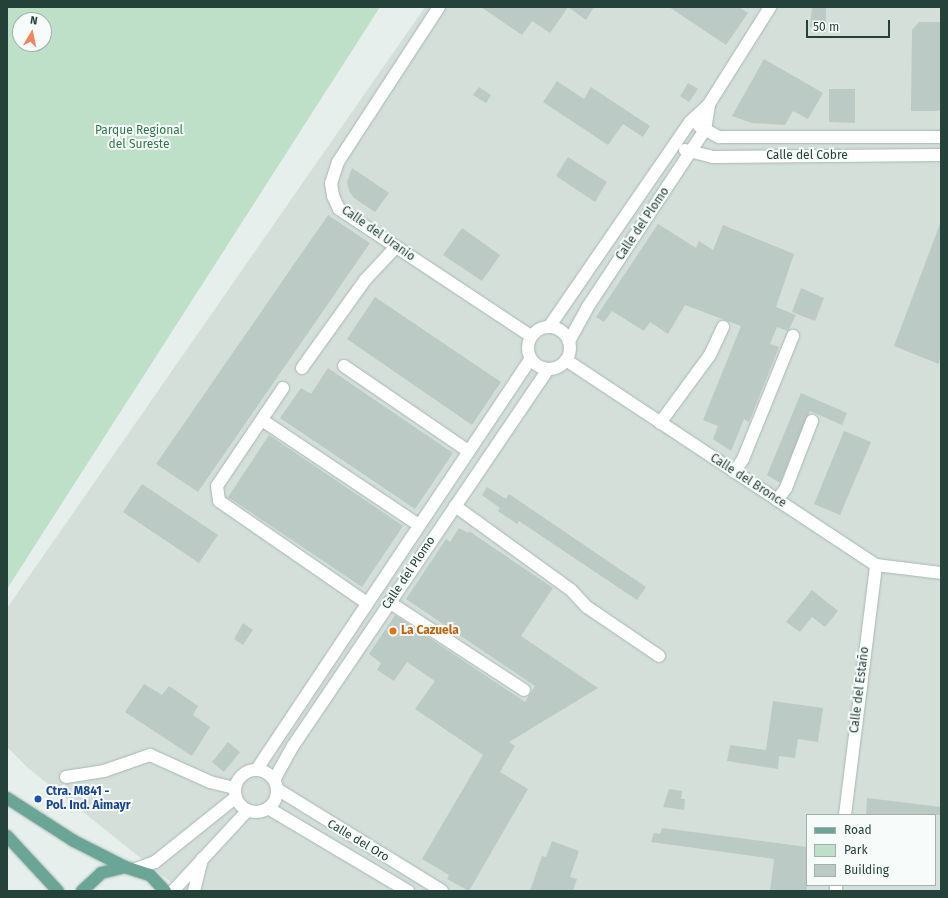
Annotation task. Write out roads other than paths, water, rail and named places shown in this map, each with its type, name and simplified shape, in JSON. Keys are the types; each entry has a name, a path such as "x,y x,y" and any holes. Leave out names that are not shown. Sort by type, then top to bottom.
{"main road":[{"path":"7,798 74,841 130,868 150,875 165,891"},
{"path":"7,836 58,891"},
{"path":"82,891 101,873 130,868"}],"street":[{"name":"Calle del Uranio","path":"439,7 338,162 331,183 339,209 531,336"},
{"name":"Calle del Plomo","path":"549,327 676,145 690,122 709,104 770,7"},
{"name":"Calle del Plomo","path":"569,341 588,308 691,154 705,130 709,104"},
{"name":"Calle del Cobre","path":"690,122 719,137 941,137"},
{"name":"Calle del Cobre","path":"676,145 691,154 713,157 941,155"},
{"path":"302,368 365,280 396,247"},
{"path":"549,327 557,328 569,341 566,360 555,369 548,370 534,364 530,358 528,343 531,336 536,331 549,327"},
{"path":"660,423 710,355 723,327"},
{"path":"734,472 743,459 793,336"},
{"name":"Calle del Plomo","path":"257,770 530,358"},
{"name":"Calle del Bronce","path":"566,360 876,565 941,573"},
{"path":"344,366 468,451"},
{"name":"Calle del Plomo","path":"275,784 293,746 389,602 548,370"},
{"path":"283,388 217,486 219,501 367,603"},
{"path":"262,420 419,525"},
{"path":"777,500 786,488 812,421"},
{"path":"455,506 571,590 587,607 659,656"},
{"name":"Calle del Estaño","path":"845,814 876,565"},
{"path":"389,602 524,690"},
{"path":"66,777 104,771 150,755 235,793 247,811"},
{"path":"130,868 161,858 235,793 242,775 257,770 270,775 275,784 276,796 268,808 258,812 247,811"},
{"name":"Calle del Oro","path":"275,784 442,891"},
{"path":"268,808 408,891"},
{"path":"173,891 247,811"},
{"path":"194,891 204,856"}],"place":[{"name":"La Cazuela","path":"393,631"},
{"name":"Ctra. M841 - Pol. Ind. Aimayr","path":"38,799"}],"park label":[{"name":"Parque Regional del Sureste","path":"139,138"}]}
